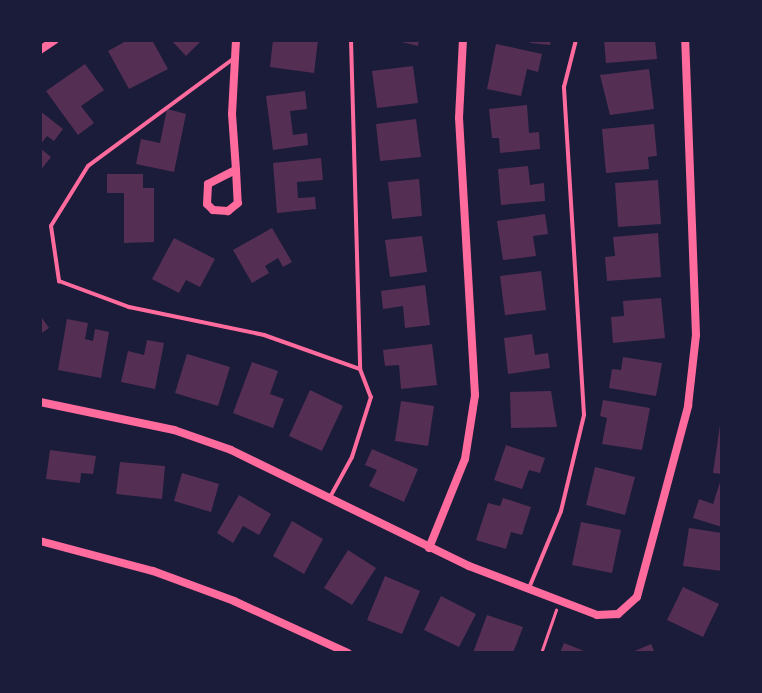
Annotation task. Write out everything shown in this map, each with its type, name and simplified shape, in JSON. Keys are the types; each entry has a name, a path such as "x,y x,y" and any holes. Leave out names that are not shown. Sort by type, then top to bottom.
{"street":[{"path":"40,50 55,40"},
{"path":"236,40 233,59 238,203 228,211 213,210 207,204 208,184 236,170"},
{"path":"429,548 465,459 475,395 459,118 463,40"},
{"path":"40,402 174,430 231,450 429,548 597,615 618,614 637,597 688,406 696,335 685,40"},
{"path":"40,541 180,581 348,653"}],"lane":[{"path":"329,500 352,457 371,397 360,369 351,40"},
{"path":"529,588 561,511 584,415 564,87 576,40"},
{"path":"233,59 88,166 51,226 59,281 129,307 264,335 360,369"}],"path":[{"path":"541,653 559,599"}],"building":[{"path":"128,40 152,40 168,69 129,89 108,51"},
{"path":"171,40 202,40 186,56"},
{"path":"273,40 318,40 314,73 270,67"},
{"path":"394,40 419,40 418,46"},
{"path":"530,40 551,40 550,45 530,43"},
{"path":"604,40 655,40 657,59 606,63"},
{"path":"496,44 542,54 538,72 527,69 521,96 487,89"},
{"path":"85,64 104,90 81,106 94,123 78,135 46,91"},
{"path":"413,66 418,103 377,108 372,71"},
{"path":"649,69 654,109 610,115 600,75"},
{"path":"305,91 307,109 290,111 293,135 307,133 308,145 273,150 266,96"},
{"path":"527,105 529,133 539,132 540,149 500,153 499,138 492,138 489,109"},
{"path":"167,109 186,114 174,172 136,164 141,139 160,143"},
{"path":"40,111 63,129 54,141 47,136 40,145"},
{"path":"416,119 421,157 380,161 376,124"},
{"path":"654,124 657,156 648,157 649,169 606,173 602,129"},
{"path":"40,148 51,157 40,171"},
{"path":"321,158 323,180 297,182 298,198 315,197 316,209 277,213 273,163"},
{"path":"528,166 530,185 544,183 545,201 501,205 498,169"},
{"path":"107,174 143,174 143,188 154,188 154,242 124,243 124,193 107,193"},
{"path":"419,179 422,216 392,219 388,182"},
{"path":"658,180 661,224 618,227 615,183"},
{"path":"545,214 548,234 533,236 536,256 503,260 497,221"},
{"path":"272,228 292,262 283,267 278,258 265,266 269,273 252,283 233,250"},
{"path":"658,233 661,277 607,281 605,257 615,256 613,237"},
{"path":"422,236 427,272 390,277 385,240"},
{"path":"174,238 215,259 200,287 186,280 179,293 152,279"},
{"path":"541,271 546,310 505,315 500,276"},
{"path":"425,285 430,325 405,328 403,306 383,309 381,291"},
{"path":"661,298 665,338 613,343 611,317 624,316 623,301"},
{"path":"40,315 49,328 40,334"},
{"path":"67,319 88,323 85,339 93,341 95,329 109,332 101,378 58,370"},
{"path":"532,334 535,355 548,353 550,368 508,374 504,338"},
{"path":"147,340 164,343 155,389 121,382 128,351 144,355"},
{"path":"432,344 437,385 401,389 399,365 385,366 383,350"},
{"path":"187,354 230,367 218,406 175,393"},
{"path":"623,357 662,363 656,396 609,388 612,369 621,370"},
{"path":"252,362 278,371 270,394 284,399 273,428 233,413"},
{"path":"310,390 343,406 322,451 289,436"},
{"path":"551,391 557,427 511,428 510,392"},
{"path":"603,400 650,408 642,450 602,444 607,418 600,416"},
{"path":"401,401 434,406 428,446 395,441"},
{"path":"722,425 722,474 713,473"},
{"path":"506,445 545,458 540,473 529,470 522,489 494,480"},
{"path":"372,449 418,469 404,502 369,486 377,470 365,465"},
{"path":"50,450 96,456 93,474 81,473 80,483 46,479"},
{"path":"120,462 165,466 162,499 116,494"},
{"path":"595,467 635,477 625,515 586,505"},
{"path":"182,473 219,484 211,512 174,501"},
{"path":"721,479 722,527 693,518 699,499 713,504"},
{"path":"239,495 271,514 259,535 243,526 233,543 217,533"},
{"path":"503,498 531,507 522,535 511,532 506,549 476,540 488,503 500,506"},
{"path":"292,521 323,539 304,574 273,556"},
{"path":"581,522 621,530 612,573 572,565"},
{"path":"689,528 722,533 722,571 683,566"},
{"path":"348,550 376,568 352,605 324,588"},
{"path":"385,576 420,591 402,634 367,620"},
{"path":"683,587 719,604 703,637 667,620"},
{"path":"441,596 476,614 459,647 424,630"},
{"path":"487,615 523,627 513,653 473,653"},
{"path":"564,643 589,653 560,653"},
{"path":"651,644 655,653 630,653"}]}
